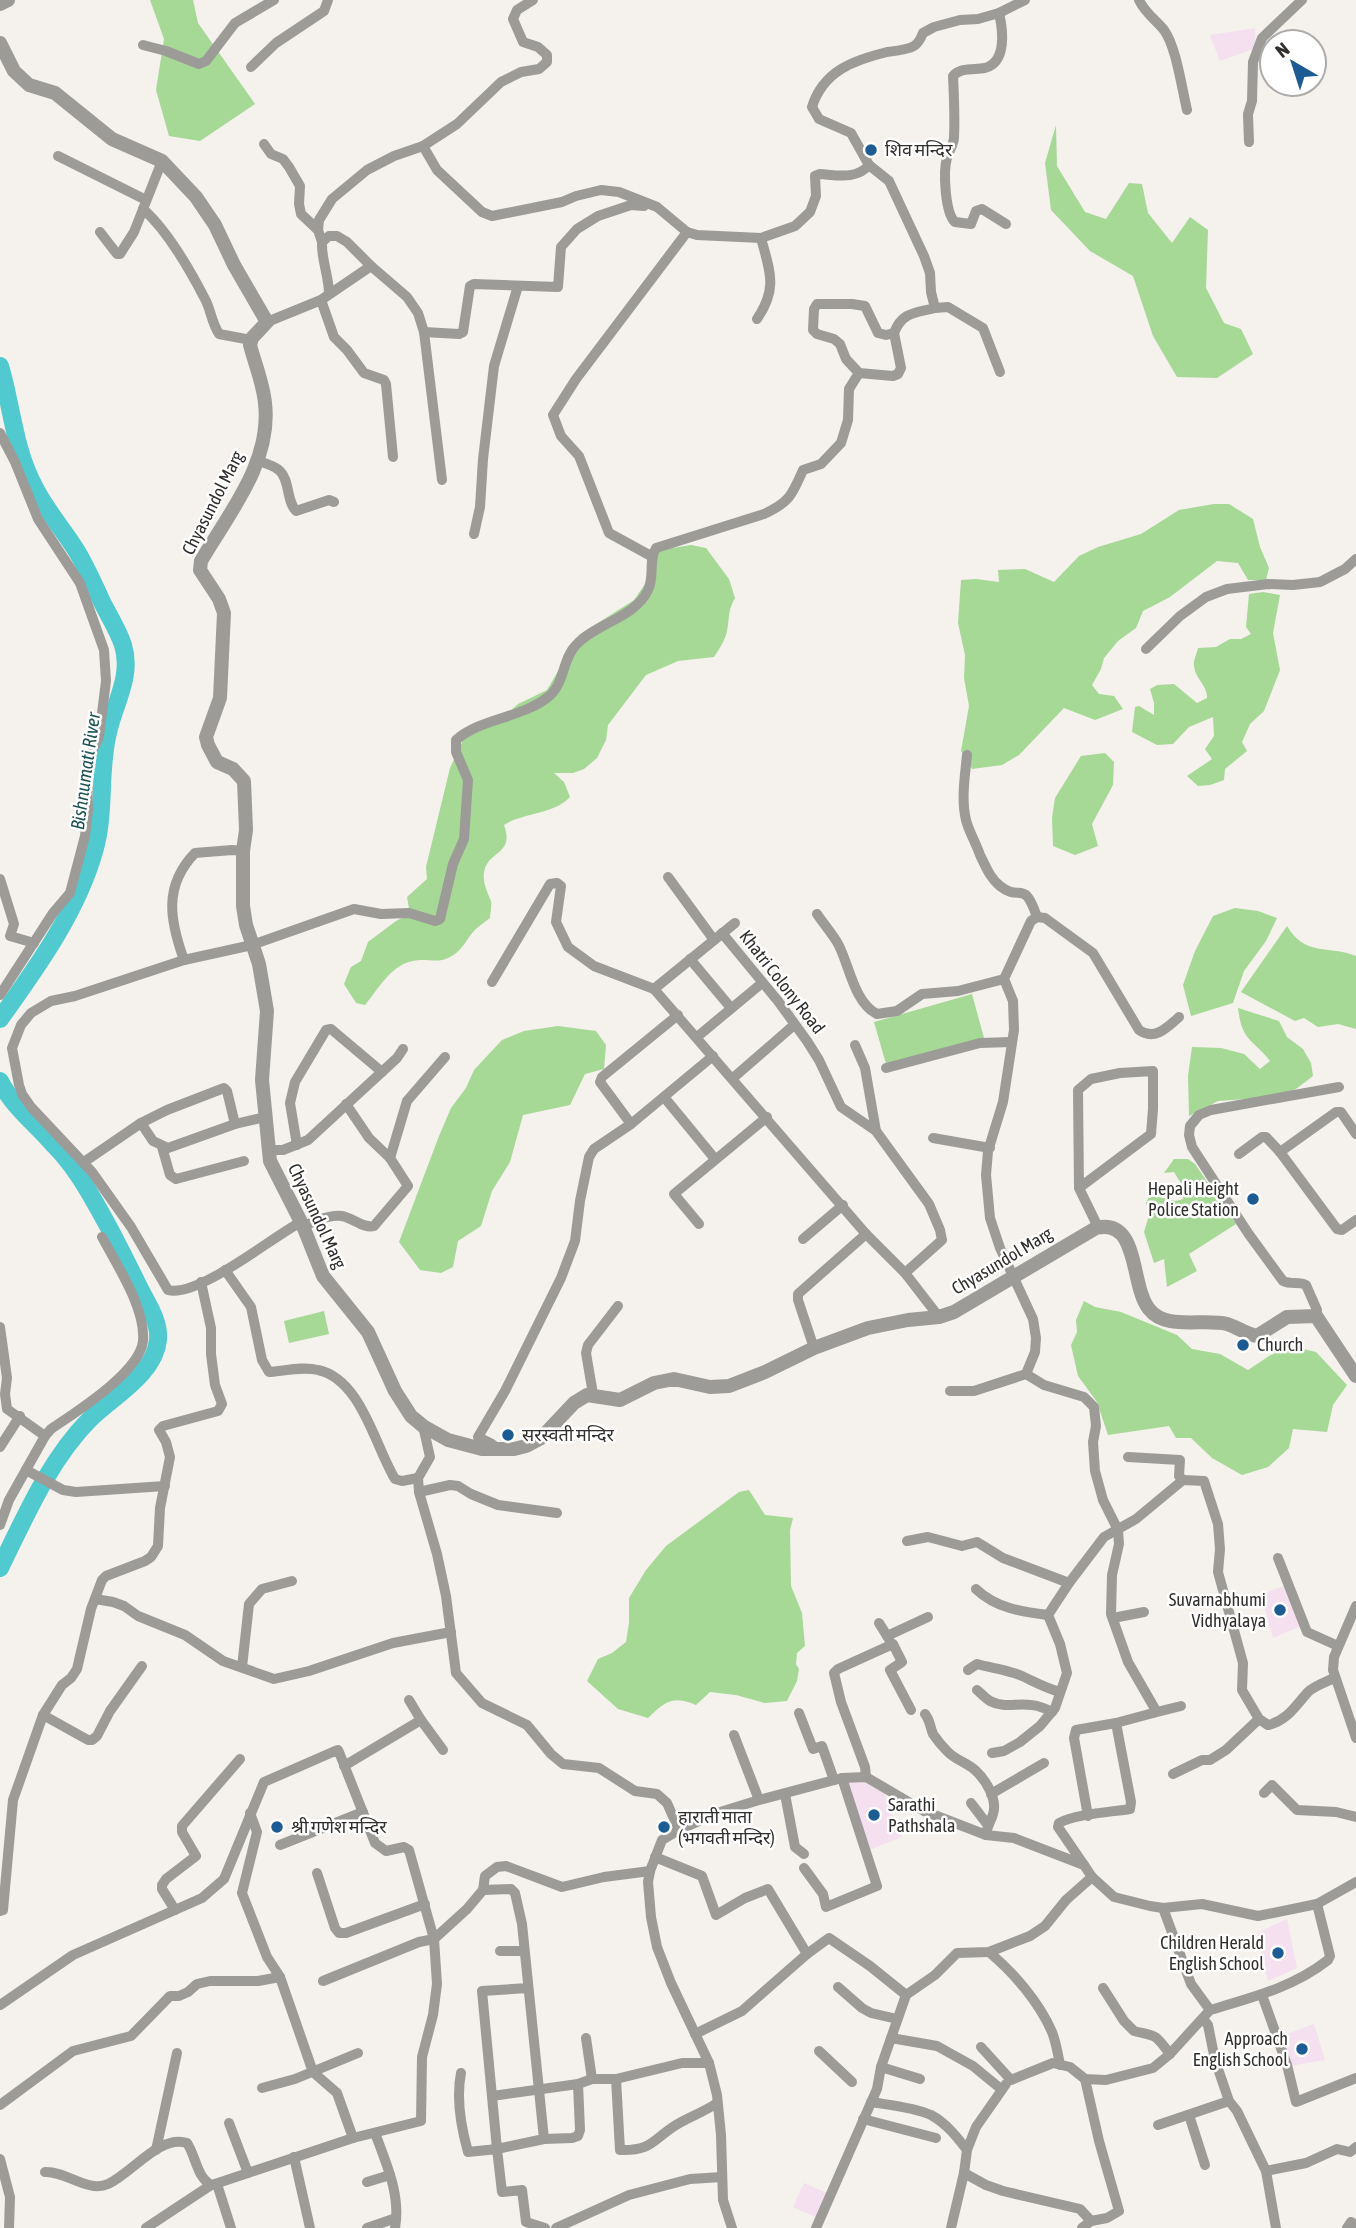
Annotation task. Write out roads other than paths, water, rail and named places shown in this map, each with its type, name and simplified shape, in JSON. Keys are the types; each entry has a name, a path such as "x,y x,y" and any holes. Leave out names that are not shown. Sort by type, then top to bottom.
{"street":[{"path":"0,4 8,0"},
{"path":"142,45 199,64 206,61 235,23 274,0"},
{"path":"251,67 276,43 327,9 328,0"},
{"path":"393,457 386,384 384,380 363,373 334,337 325,297 329,283 318,230 319,220 332,200 367,170 394,156 423,146 457,124 501,82 521,72 539,69 547,62 547,55 538,47 523,42 513,19 517,10 533,0"},
{"path":"935,308 930,273 889,181 869,166 850,133 819,119 812,107 815,96 831,74 842,67 866,58 914,47 923,33 934,27 999,13 1025,0"},
{"path":"1139,0 1142,8 1164,29 1171,43 1187,110"},
{"path":"1249,142 1248,114 1252,101 1253,62 1262,38 1302,0"},
{"path":"999,13 1003,29 1002,45 995,62 988,68 956,72 953,76 954,142 946,159 946,185 948,212 955,222 971,224 976,211 982,209 1006,224"},
{"path":"0,43 14,71 29,85 55,93 112,139 162,161 196,197 215,225 234,265 267,322"},
{"path":"264,144 271,154 283,159 289,167 300,186 301,214 318,230"},
{"path":"423,146 437,170 482,212 492,216 562,202 601,190 619,192 657,207 687,232 697,235 761,238 795,226 810,212 817,196 815,176 849,175 864,171 869,166"},
{"path":"58,156 144,205 207,301 211,322 219,334 251,340 267,322 325,297 371,266"},
{"path":"100,232 117,254 120,254 134,232 162,161"},
{"path":"424,332 463,332 470,286 474,284 558,287 561,247 578,229 598,216 632,205 657,207"},
{"path":"651,556 610,533 579,456 561,436 553,415 576,379 687,232"},
{"path":"322,242 329,236 337,236 347,242 407,296 418,313 424,332 442,480"},
{"path":"757,319 767,304 772,279 761,238"},
{"path":"474,534 480,507 494,366 518,286"},
{"path":"894,333 878,333 865,306 817,304 814,309 814,330 817,334 834,339 846,359 859,373 893,376 898,374 901,368 894,333 898,322 904,316 948,307 983,328 1000,372"},
{"name":"Chyasundol Marg","path":"251,340 265,403 265,434 257,467 201,561 200,570 219,599 224,613 220,698 206,737 218,762 233,769 244,782 246,830 243,851 243,906 259,964 267,1010 262,1080 270,1161 302,1224 323,1276 368,1332 411,1416 423,1426 460,1445 482,1449 514,1449 535,1443 581,1398 593,1394 620,1400 664,1380 674,1379 710,1387 729,1386 814,1348 888,1323 939,1317 954,1312 1098,1227"},
{"path":"346,1104 369,1138 390,1158 408,1186 374,1226 368,1228 337,1216 302,1224 286,1230 256,1253 179,1292 168,1290 131,1227 84,1162 28,1103 19,1085 12,1048 21,1025 31,1013 51,1001 88,992 184,960 252,945 354,909 381,914 409,913 440,919 453,864 464,839 468,780 456,752 456,740 466,731 536,705 551,696 574,646 637,605 648,589 651,556 656,548 744,521 781,506 792,496 803,470 821,464 841,443 848,420 849,389 859,373"},
{"path":"0,433 38,519 80,583 104,650 106,681 99,737 91,754 87,775 88,810 85,836 70,893 53,913 0,995"},
{"path":"258,461 284,475 292,506 296,510 329,500 334,502"},
{"path":"1146,649 1180,616 1206,597 1227,589 1320,582 1345,569 1356,559"},
{"path":"967,755 967,823 988,872 1004,890 1028,895 1037,917"},
{"path":"184,960 171,915 180,872 195,853 243,851"},
{"path":"668,877 718,936 735,923"},
{"path":"0,878 14,924 10,936 34,943"},
{"path":"492,982 551,884 557,883 561,886 556,922 568,947 594,966 654,989 866,1234 905,1273 939,1317"},
{"path":"817,914 837,941 849,975 867,1006 877,1014 897,1011 922,994 958,991 1003,979 1031,921 1037,917 1045,918 1093,953 1139,1030 1153,1035 1179,1017"},
{"name":"Khatri Colony Road","path":"654,989 718,936 762,982 819,1060 841,1107 876,1132 929,1204 942,1240 905,1273"},
{"path":"690,959 731,1008"},
{"path":"1003,979 1013,1001 1014,1030 1003,1102 990,1148 986,1175 990,1217 1000,1248 1028,1304 1036,1338 1035,1352 1026,1374"},
{"path":"697,1037 762,982"},
{"path":"631,1124 600,1082 602,1077 678,1015"},
{"path":"733,1078 794,1025"},
{"path":"297,1145 290,1103 295,1082 326,1030 331,1029 382,1072"},
{"path":"886,1068 980,1043 1011,1042"},
{"path":"855,1045 865,1068 876,1132"},
{"path":"0,1050 12,1048"},
{"path":"270,1150 283,1150 308,1140 403,1049"},
{"path":"498,1449 478,1437 505,1391 561,1278 575,1241 589,1157 594,1149 631,1124 713,1056"},
{"path":"390,1158 407,1101 445,1057"},
{"path":"1079,1188 1151,1134 1153,1072 1120,1073 1091,1079 1078,1090 1079,1188 1098,1227 1106,1225 1114,1228 1130,1247 1145,1304 1156,1317 1170,1321 1224,1324 1257,1336 1287,1317 1315,1316"},
{"path":"1315,1316 1317,1310 1306,1285 1283,1281 1202,1164 1192,1147 1189,1135 1193,1120 1211,1110 1339,1087"},
{"path":"84,1162 141,1123 224,1088 228,1091 235,1124"},
{"path":"664,1097 715,1159"},
{"path":"1280,1152 1336,1112 1341,1112 1356,1134"},
{"path":"141,1123 153,1141 168,1148 235,1124 265,1117"},
{"path":"699,1224 674,1194 767,1117"},
{"path":"1240,1154 1262,1137 1266,1137 1337,1230 1342,1230 1356,1220"},
{"path":"933,1138 990,1148"},
{"path":"162,1147 170,1175 176,1179 244,1161"},
{"path":"803,1239 843,1205"},
{"path":"814,1348 798,1294 866,1234"},
{"path":"0,1525 2,1512 29,1472 45,1436 126,1372 142,1347 140,1314 102,1237"},
{"path":"225,1270 251,1307 266,1369 269,1372 318,1370 341,1381 354,1396 395,1479 402,1481 418,1478"},
{"path":"0,1911 4,1910 13,1800 43,1715 62,1685 77,1669 81,1646 102,1580 145,1561 158,1546 160,1508 170,1457 159,1430 163,1426 218,1411 222,1404 215,1385 211,1328 201,1282"},
{"path":"593,1394 586,1353 588,1345 618,1306"},
{"path":"1315,1316 1356,1376"},
{"path":"0,1327 7,1378 7,1409 45,1436"},
{"path":"950,1391 974,1391 1026,1374 1044,1385 1084,1398 1094,1406 1095,1471 1103,1500 1118,1530 1119,1544 1112,1574 1113,1618 1128,1662 1154,1705 1153,1713"},
{"path":"0,1447 20,1416"},
{"path":"423,1426 430,1457 418,1478 419,1492 437,1554 456,1673 482,1703 527,1724 551,1754 563,1764 599,1768 635,1791 657,1794 667,1803 679,1830"},
{"path":"1128,1457 1180,1461 1179,1476 1183,1480"},
{"path":"29,1472 63,1490 76,1492 164,1486"},
{"path":"1048,1615 1104,1537 1136,1519 1183,1480 1204,1481 1218,1524 1218,1572 1243,1663 1241,1690 1259,1719 1268,1725 1279,1722 1303,1701 1309,1691 1334,1678"},
{"path":"419,1492 450,1485 458,1486 498,1505 557,1513"},
{"path":"907,1541 928,1536 962,1546 977,1542 1003,1558 1069,1583"},
{"path":"1278,1558 1307,1632 1338,1646"},
{"path":"242,1667 249,1604 262,1589 292,1581"},
{"path":"976,1589 990,1600 1008,1608 1048,1615"},
{"path":"95,1599 124,1606 138,1616 185,1635 223,1661 274,1679 393,1643 451,1632"},
{"path":"1356,1605 1351,1625 1334,1657 1334,1678 1356,1738"},
{"path":"1113,1618 1144,1612"},
{"path":"992,1754 1020,1742 1055,1708 1067,1673 1060,1644 1048,1615"},
{"path":"866,1777 834,1673 928,1617"},
{"path":"879,1623 902,1662 890,1671 911,1710"},
{"path":"968,1670 977,1664 1022,1675 1032,1682 1060,1692"},
{"path":"43,1715 92,1740 142,1666"},
{"path":"977,1690 989,1701 1002,1705 1034,1704 1052,1712"},
{"path":"410,1700 443,1750"},
{"path":"1088,1816 1074,1738 1076,1730 1181,1706"},
{"path":"799,1713 813,1749 822,1746 838,1779 877,1886 826,1907 823,1894 804,1868"},
{"path":"925,1714 938,1741 954,1758 973,1768 991,1794 993,1814 986,1829"},
{"path":"1173,1774 1202,1760 1210,1760 1226,1750 1259,1719"},
{"path":"344,1766 421,1720"},
{"path":"1116,1723 1131,1802 1130,1809 1066,1819 1059,1823 1058,1827 1091,1877 1114,1896 1163,1908 1202,1904 1258,1916 1317,1904 1356,1882"},
{"path":"734,1735 759,1800"},
{"path":"0,2005 73,1955 202,1898 223,1879 250,1813 267,1780 338,1750 375,1843 386,1851 404,1847 409,1850 434,1939 437,1984 433,2015 422,2057 421,2121 353,2138 214,2185 146,2228"},
{"path":"175,1910 162,1885 196,1856 182,1832 182,1826 240,1759"},
{"path":"991,1794 1044,1763"},
{"path":"732,2228 725,2208 717,2095 709,2063 657,1947 648,1882 654,1857 662,1840 717,1813 759,1800 838,1779 866,1777 924,1811 1014,1838 1084,1865"},
{"path":"1264,1793 1272,1785 1297,1810 1336,1812 1356,1817"},
{"path":"785,1794 795,1847 804,1854"},
{"path":"971,1803 986,1829"},
{"path":"280,1845 363,1812"},
{"path":"250,1813 257,1832 242,1894 267,1957 280,1977 313,2072 337,2093 353,2138"},
{"path":"654,1857 702,1876 716,1915 744,1898 768,1889 807,1954"},
{"path":"323,1981 419,1942 434,1939 467,1909 482,1890 485,1876 497,1867 506,1866 562,1886 650,1871"},
{"path":"317,1874 339,1933 346,1933 425,1904"},
{"path":"816,2228 877,2089 881,2067 906,1995 935,1975 957,1953 989,1952 1011,1945 1045,1926 1066,1900 1091,1877"},
{"path":"482,1890 514,1891 522,1924 544,2139"},
{"path":"1085,2080 1106,2080 1153,2068 1170,2054 1206,2015 1289,1984 1328,1960 1330,1956 1317,1904"},
{"path":"1163,1908 1191,1984 1206,2015 1215,2060 1229,2101 1237,2111 1266,2171 1276,2228"},
{"path":"695,2034 742,2011 829,1938 906,1995"},
{"path":"500,1951 523,1951"},
{"path":"989,1952 1007,1968 1045,2017 1060,2065"},
{"path":"0,2105 73,2051 131,2036 170,1996 188,1992 197,1984 258,1981 280,1977"},
{"path":"838,1987 871,2013 897,2019"},
{"path":"528,1988 482,1991 502,2192 522,2190 526,2225 545,2228"},
{"path":"1103,1988 1133,2031 1154,2036 1170,2054"},
{"path":"1262,1995 1287,2065 1296,2102 1356,2078"},
{"path":"586,2038 592,2079"},
{"path":"891,2038 937,2046 973,2066 1001,2089"},
{"path":"981,2047 1011,2080"},
{"path":"819,2050 852,2082"},
{"path":"156,2150 177,2053"},
{"path":"262,2088 313,2072 358,2053"},
{"path":"492,2096 578,2084 592,2079 616,2079 682,2063 709,2063"},
{"path":"951,2228 967,2150 976,2127 1001,2089 1011,2080 1053,2063 1070,2067 1085,2080 1119,2211 1087,2224 1080,2208 1003,2191 964,2173"},
{"path":"881,2067 920,2079"},
{"path":"461,2073 458,2088 468,2152 578,2136 578,2084"},
{"path":"616,2079 620,2150 642,2149 717,2103"},
{"path":"1158,2125 1229,2101"},
{"path":"870,2102 930,2115 949,2129 967,2150"},
{"path":"1189,2115 1205,2165"},
{"path":"863,2119 936,2138"},
{"path":"229,2123 248,2173"},
{"path":"367,2228 395,2223 394,2188 375,2133"},
{"path":"45,2172 55,2172 90,2185 105,2186 156,2150 178,2140 187,2143 206,2182 214,2185"},
{"path":"1266,2171 1306,2163 1337,2149 1350,2152 1356,2147"},
{"path":"294,2157 310,2228"},
{"path":"0,2159 10,2197 9,2228"},
{"path":"367,2182 390,2175"},
{"path":"556,2228 629,2195 690,2179 722,2177"},
{"path":"214,2185 228,2226"},
{"path":"1347,2228 1351,2222 1356,2225"}],"waterway":[{"name":"Bishnumati River","path":"0,366 22,459 44,504 87,569 121,639 126,669 107,737 98,834 88,871 55,938 0,1019"},
{"name":"Bishnumati River","path":"0,1081 11,1099 64,1156 85,1186 151,1309 158,1332 155,1352 149,1364 131,1384 90,1419 63,1452 39,1489 0,1568"}],"place":[{"name":"शिव मन्दिर","path":"871,150"},
{"name":"Hepali Height Police Station","path":"1253,1199"},
{"name":"Church","path":"1243,1345"},
{"name":"सरस्वती मन्दिर","path":"508,1435"},
{"name":"Suvarnabhumi Vidhyalaya","path":"1280,1610"},
{"name":"Sarathi Pathshala","path":"874,1815"},
{"name":"श्री गणेश मन्दिर","path":"277,1827"},
{"name":"हाराती माता (भगवती मन्दिर)","path":"664,1827"},
{"name":"Children Herald English School","path":"1278,1953"},
{"name":"Approach English School","path":"1302,2049"}]}
